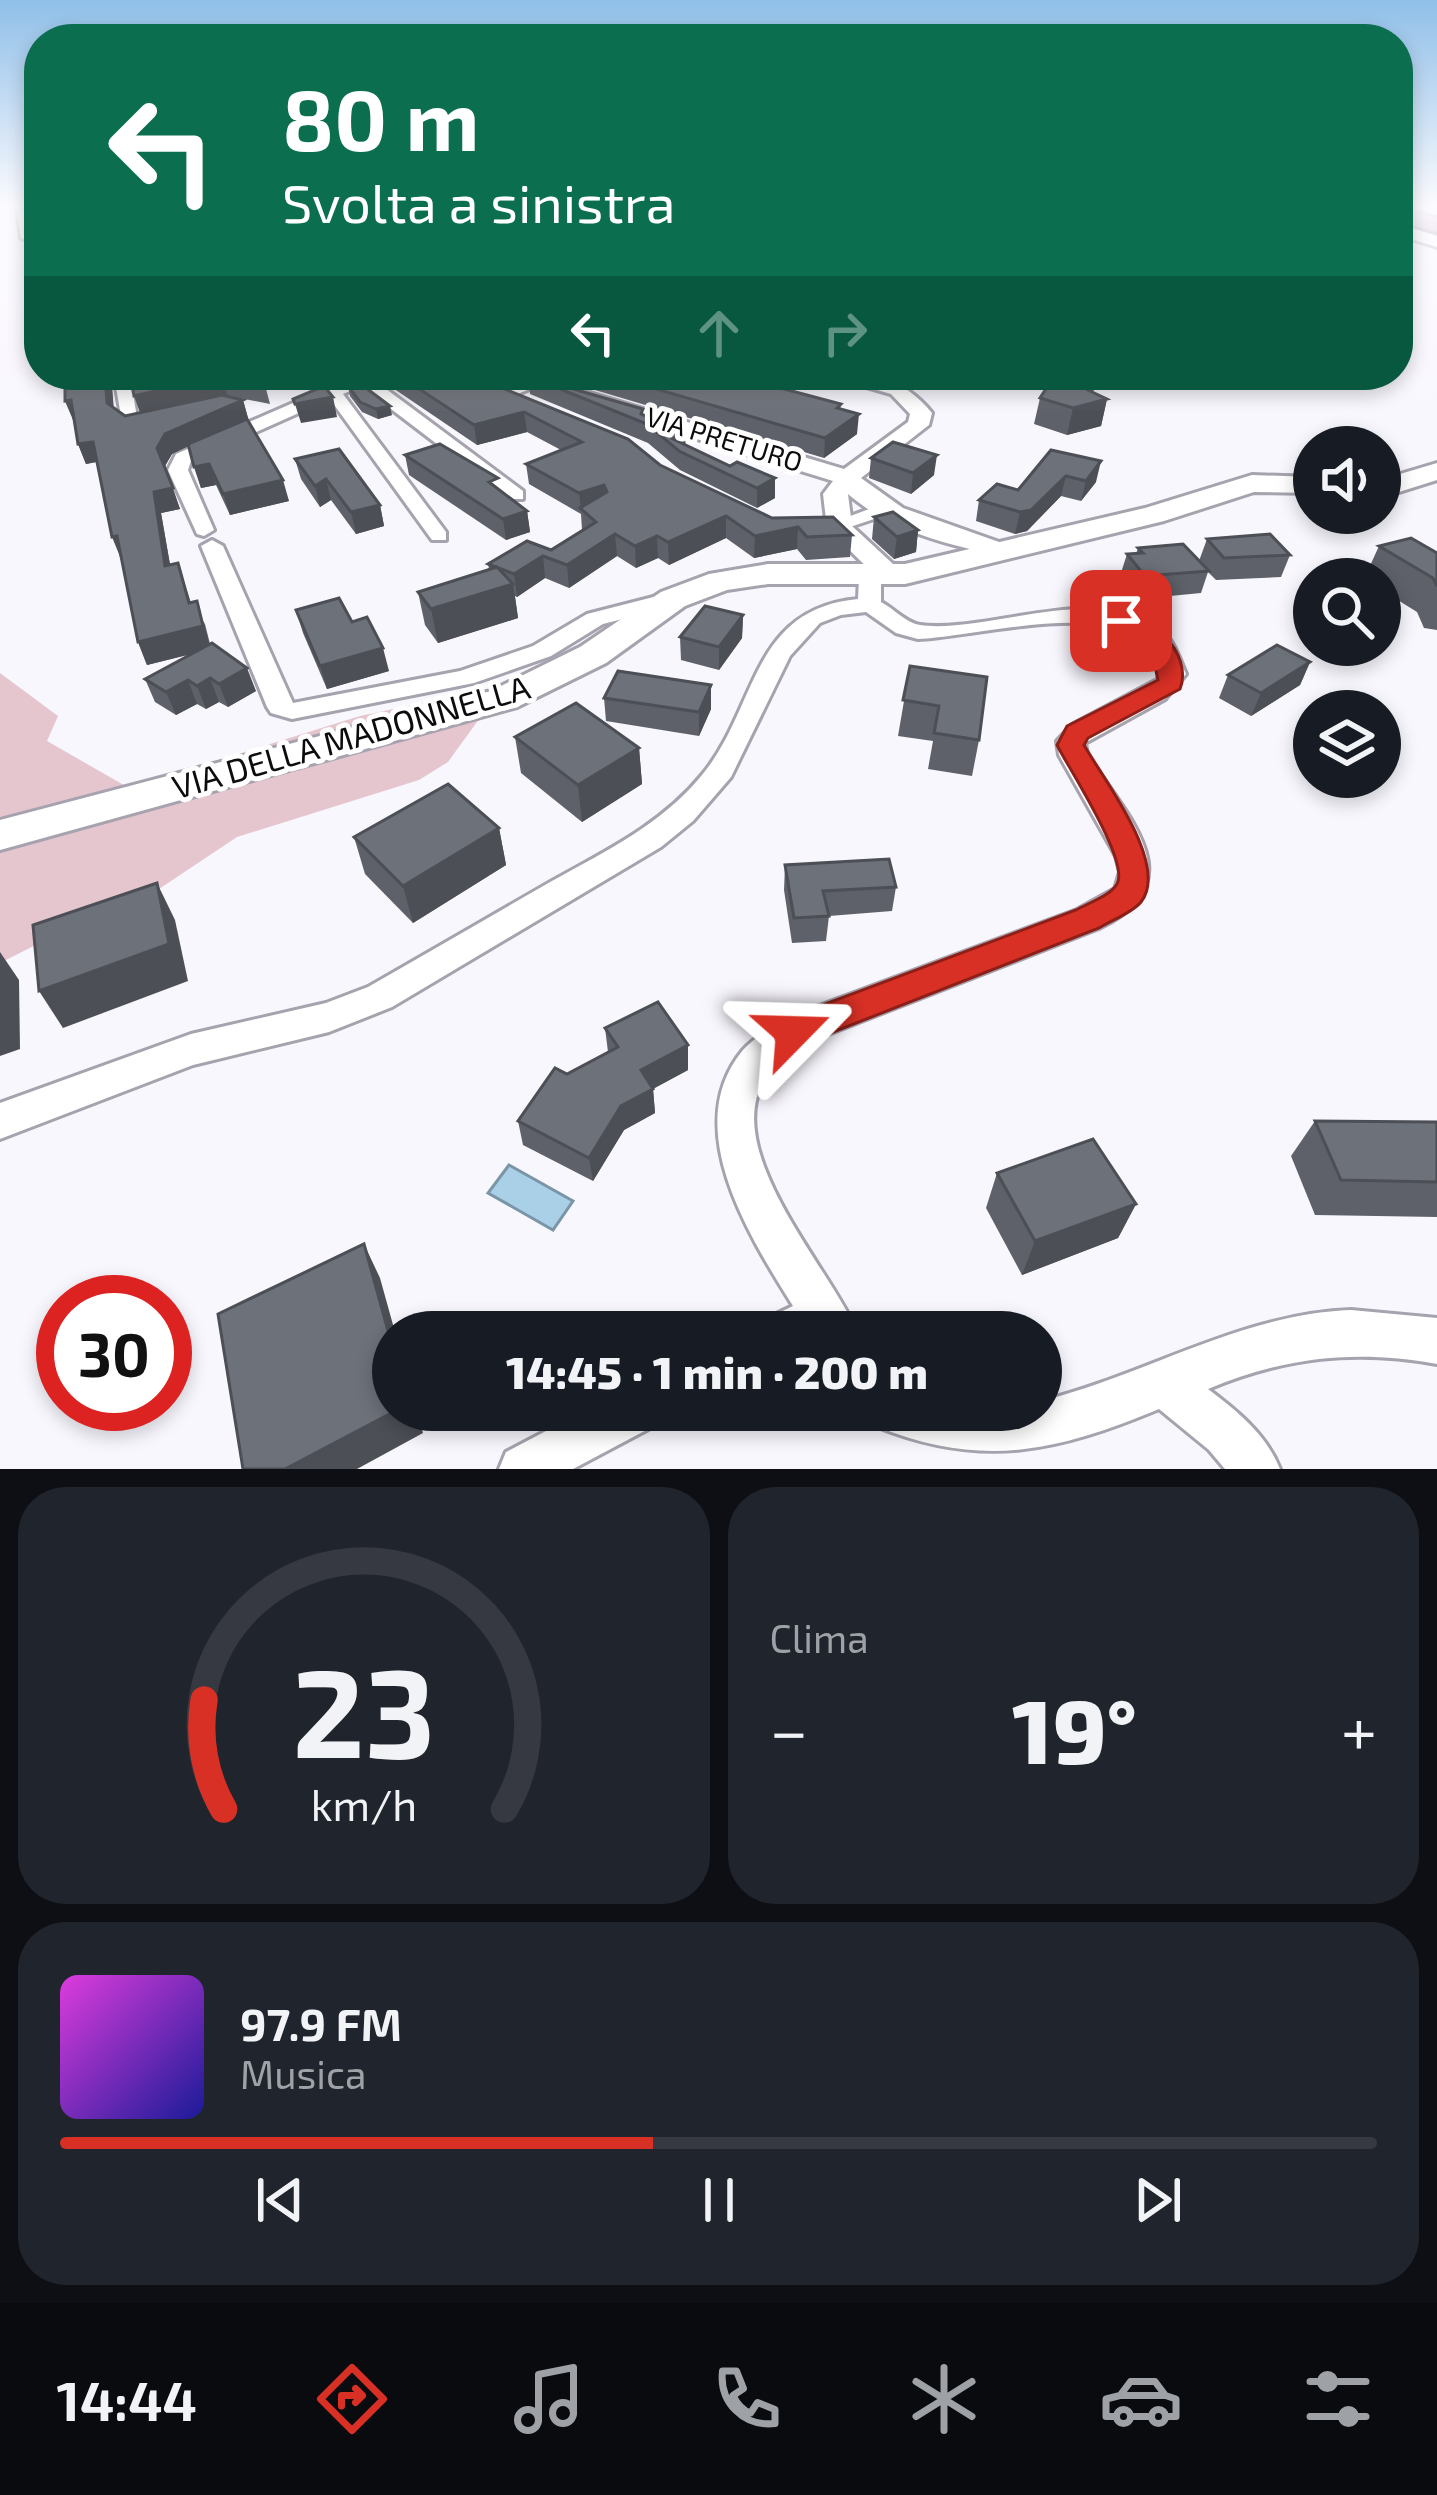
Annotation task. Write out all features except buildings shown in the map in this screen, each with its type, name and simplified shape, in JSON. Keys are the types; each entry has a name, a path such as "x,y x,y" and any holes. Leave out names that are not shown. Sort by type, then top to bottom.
{"main road":[{"path":"1401,482 1437,471"},
{"name":"VIA DELLA MADONNELLA","path":"0,835 504,699 593,655 674,599 742,576 877,586 1004,548 1154,515 1252,483 1293,484"}],"street":[{"path":"125,390 131,425 171,418"},
{"path":"344,390 181,461 179,473 280,707 292,712 465,678 542,652 595,620 674,599"},
{"path":"384,390 515,495"},
{"name":"VIA PRETURO","path":"532,390 848,478 858,493 943,534 1004,548"},
{"path":"809,1311 737,1158 737,1103 753,1067 793,1032 1088,919 1128,896 1135,884 1133,860 1073,755 1071,741 1088,726 1164,689 1173,674 1160,644 1121,621 1066,616 919,632 877,586 841,528 835,494 848,478 918,425 921,413 899,390"},
{"path":"335,395 439,536"},
{"path":"238,405 279,415"},
{"path":"798,534 841,528 888,508"},
{"path":"0,1121 191,1050 328,1017 380,997 650,839 679,817 728,761 800,623 877,586"},
{"path":"931,1431 950,1442 1009,1452 1072,1440 1246,1353 1300,1336 1373,1332 1437,1341"},
{"path":"1173,1391 1226,1432 1256,1469"},
{"path":"523,1469 595,1431"}],"shaded area":[{"path":"0,673 58,716 47,741 129,788 360,716 503,686 448,762 419,780 237,837 150,895 97,914 0,963"}],"water":[{"path":"509,1165 573,1201 553,1230 488,1193"}],"route":[{"path":"793,1032 987,953 1088,919 1128,896 1136,877 1129,850 1070,745 1077,733 1171,683 1169,658 1160,644 1121,621"}]}
